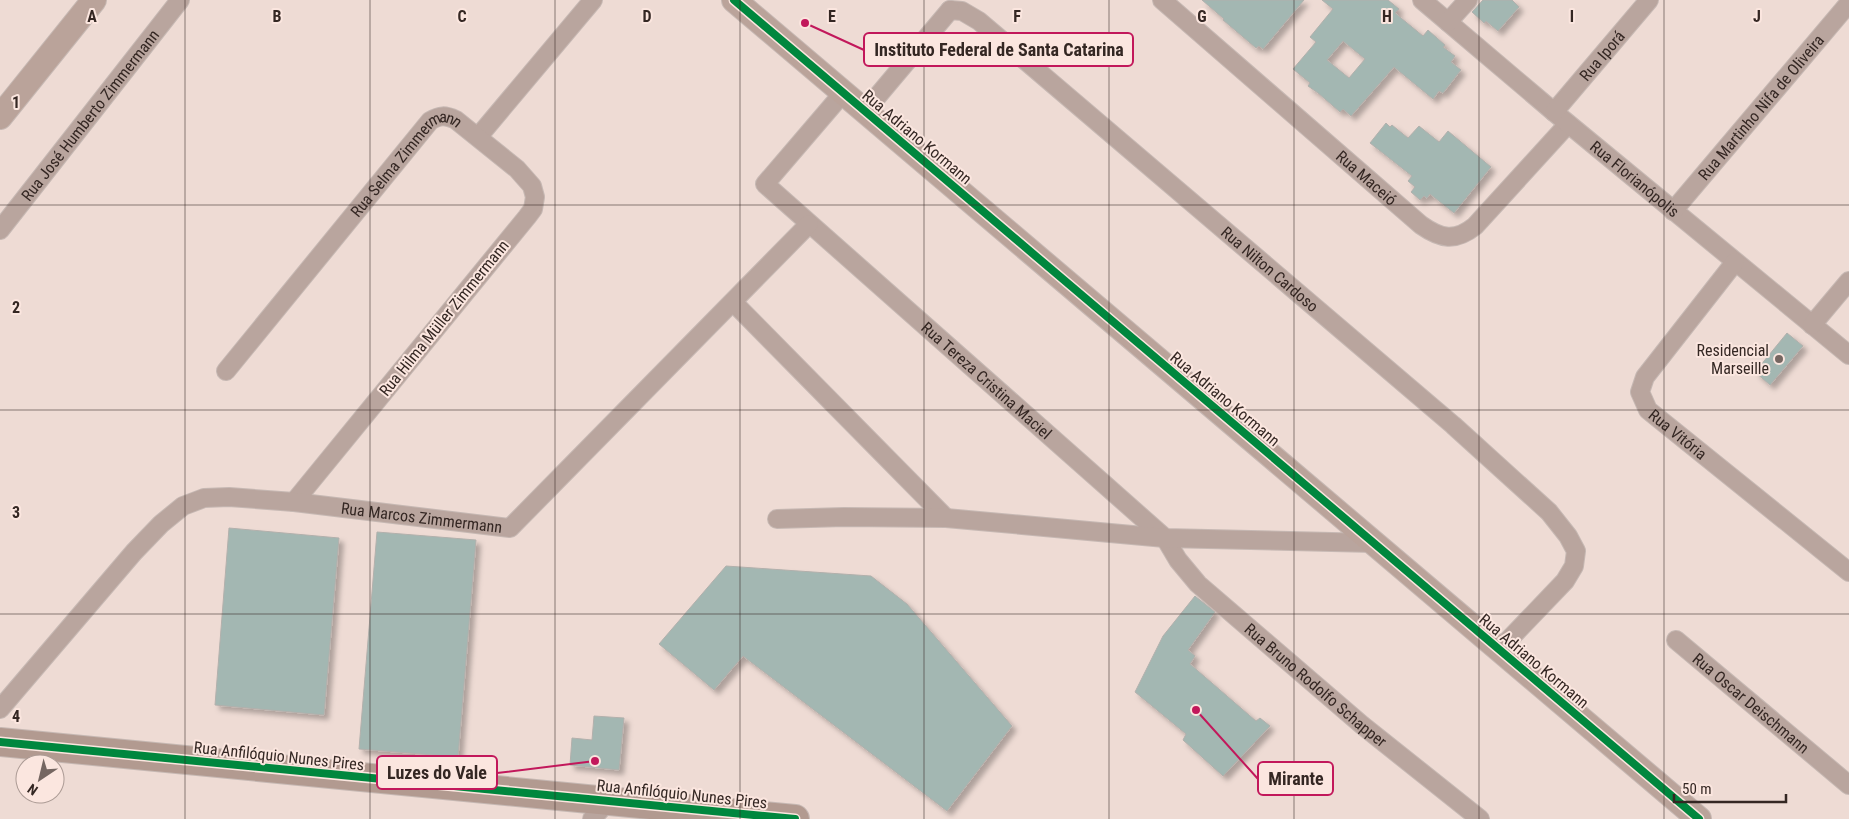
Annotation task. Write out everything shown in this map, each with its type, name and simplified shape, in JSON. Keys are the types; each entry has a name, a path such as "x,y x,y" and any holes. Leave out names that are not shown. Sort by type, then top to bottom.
{"main road":[{"name":"Rua Anfilóquio Nunes Pires","path":"0,742 600,810 795,819"}],"street":[{"path":"0,116 94,0"},
{"name":"Rua José Humberto Zimmermann","path":"0,230 180,0"},
{"name":"Rua Selma Zimmermann","path":"226,371 430,121 439,116 448,116 478,137 593,0"},
{"name":"Rua Adriano Kormann","path":"734,0 1699,819"},
{"name":"Rua Maceió","path":"1162,0 1414,218 1436,234 1450,237 1457,236 1464,234 1475,226 1568,124"},
{"name":"Rua Florianópolis","path":"1422,0 1568,124 1849,355"},
{"path":"1448,22 1468,0"},
{"name":"Rua Iporá","path":"1554,112 1649,0"},
{"name":"Rua Martinho Nifa de Oliveira","path":"1673,211 1849,3"},
{"name":"Rua Nilton Cardoso","path":"865,111 946,5 962,10 979,21 1453,425 1548,512 1568,536 1576,551 1574,566 1565,581 1499,650"},
{"name":"Rua Tereza Cristina Maciel","path":"843,92 765,184 1165,538"},
{"name":"Rua Hilma Müller Zimmermann","path":"294,502 533,209 535,197 532,186 517,169 478,137"},
{"name":"Rua Marcos Zimmermann","path":"0,709 134,552 161,524 183,506 204,498 294,502 510,528 809,224"},
{"name":"Rua Vitória","path":"1735,262 1645,376 1640,392 1648,410 1849,572"},
{"path":"1812,325 1849,281"},
{"path":"734,302 946,518"},
{"path":"777,519 844,517 946,518 1165,538 1373,543"},
{"name":"Rua Bruno Rodolfo Schapper","path":"1165,538 1178,560 1198,584 1362,724 1480,819"},
{"name":"Rua Oscar Deischmann","path":"1676,640 1849,785"}],"building":[{"path":"1202,0 1304,0 1263,49 1259,46 1256,48"},
{"path":"1322,0 1388,0 1399,9 1395,13 1423,36 1428,30 1445,45 1443,47 1455,56 1451,62 1461,70 1443,93 1439,91 1433,99 1394,67 1351,116 1343,109 1340,112 1308,86 1310,83 1293,69 1316,42 1310,37 1333,9","holes":["1343,41 1365,59 1349,78 1327,60"]},
{"path":"1483,0 1512,0 1519,7 1498,31 1486,21 1484,23 1472,12"},
{"path":"1386,123 1390,127 1392,125 1408,138 1419,126 1439,142 1448,131 1491,167 1454,213 1430,194 1427,198 1424,196 1420,200 1411,192 1415,187 1408,181 1412,176 1370,143"},
{"name":"Residencial Marseille","path":"1787,333 1803,346 1770,385 1755,372"},
{"path":"229,528 339,538 324,715 215,705"},
{"path":"377,532 476,540 458,757 359,749"},
{"path":"726,566 871,576 907,604 1012,726 947,811 743,656 714,690 659,644"},
{"path":"1195,596 1215,612 1188,650 1195,656 1190,664 1256,721 1260,718 1270,726 1223,776 1183,740 1186,734 1135,692 1163,636"},
{"path":"594,716 624,718 619,770 570,765 572,738 592,740"}],"cycle path":[{"path":"734,0 1699,819"},
{"path":"0,742 795,819"}],"place":[{"name":"Instituto Federal de Santa Catarina","path":"805,23"},
{"name":"Residencial Marseille","path":"1779,359"},
{"name":"Mirante","path":"1196,710"},
{"name":"Luzes do Vale","path":"595,761"}]}
